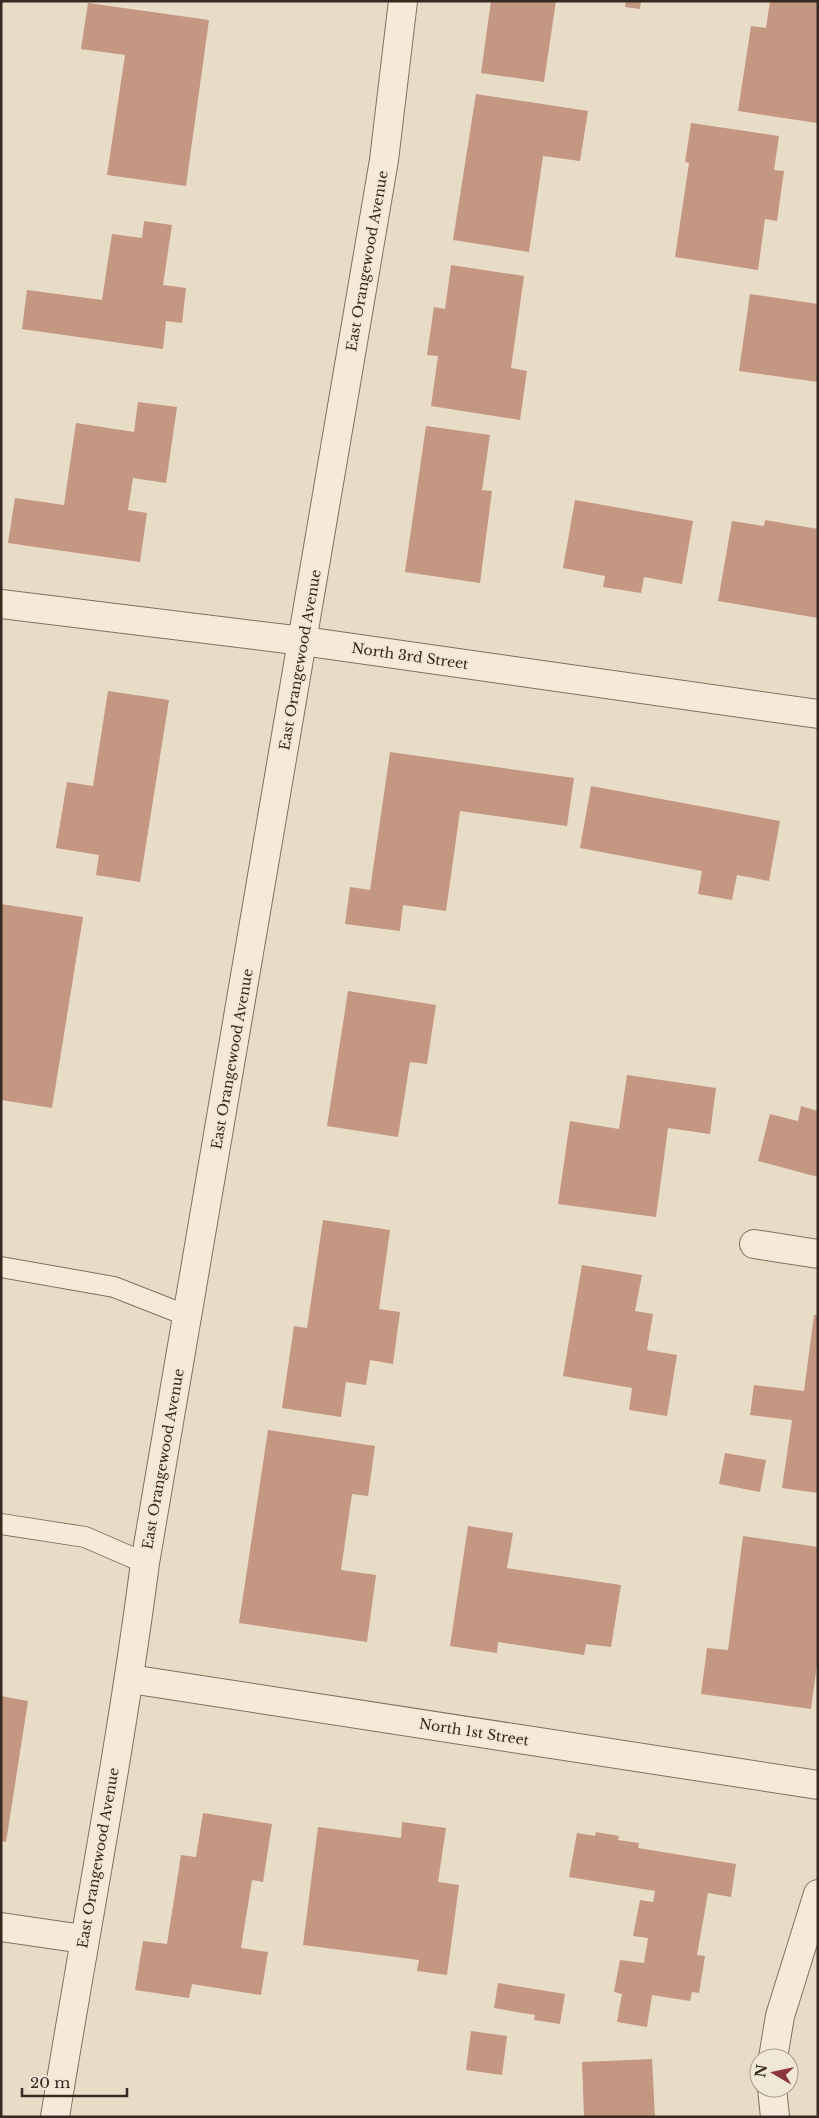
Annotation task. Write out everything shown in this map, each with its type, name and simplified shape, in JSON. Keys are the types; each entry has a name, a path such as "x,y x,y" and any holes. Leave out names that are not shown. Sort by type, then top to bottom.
{"street":[{"name":"East Orangewood Avenue","path":"55,2117 130,1680 146,1563 384,160 403,1"},
{"name":"North 3rd Street","path":"1,604 303,641 818,714"},
{"path":"754,1244 818,1254"},
{"name":"North 1st Street","path":"130,1680 818,1785"},
{"path":"775,2048 780,2016 818,1894"},
{"path":"1,1927 84,1940"},
{"path":"773,2098 775,2117"}],"lane":[{"path":"1,1267 114,1287 188,1316"},
{"path":"1,1524 85,1537 146,1563"}],"building":[{"path":"491,1 556,1 544,82 481,73"},
{"path":"626,1 641,1 640,9 625,7"},
{"path":"770,1 818,1 817,123 738,111 751,26 766,28"},
{"path":"88,3 209,20 186,186 107,175 125,55 81,49"},
{"path":"476,94 588,111 580,161 543,156 529,252 453,240"},
{"path":"691,123 779,136 774,170 784,171 777,221 765,219 758,270 675,257 689,163 685,162"},
{"path":"144,221 172,225 163,285 186,288 182,323 166,321 163,349 22,329 27,290 102,300 112,234 142,238"},
{"path":"451,265 524,276 511,368 527,371 520,420 431,406 438,356 427,355 434,307 445,309"},
{"path":"750,294 818,304 818,382 739,371"},
{"path":"138,402 177,407 166,483 133,478 128,510 147,513 140,562 8,543 15,498 64,505 76,423 134,432"},
{"path":"426,426 490,435 482,490 492,491 480,583 405,572"},
{"path":"575,500 693,521 682,584 644,577 641,593 603,587 605,576 563,568"},
{"path":"765,520 818,529 818,618 718,601 732,521 764,526"},
{"path":"108,691 169,700 140,882 96,875 99,855 56,848 67,782 93,786"},
{"path":"390,752 574,778 567,826 460,811 446,911 403,905 400,931 345,924 350,887 370,890"},
{"path":"591,786 780,821 769,881 737,875 732,900 698,894 702,871 580,848"},
{"path":"1,904 83,917 52,1108 1,1100"},
{"path":"348,991 436,1005 427,1064 410,1062 398,1137 327,1126"},
{"path":"627,1075 716,1088 710,1134 668,1128 656,1217 558,1204 570,1121 619,1129"},
{"path":"801,1106 818,1111 818,1177 758,1161 770,1114 798,1121"},
{"path":"323,1220 390,1230 379,1309 400,1312 393,1364 370,1360 366,1385 346,1382 341,1417 282,1408 294,1326 307,1328"},
{"path":"582,1265 642,1275 635,1311 653,1314 647,1350 677,1355 667,1416 629,1410 632,1388 563,1376"},
{"path":"814,1315 818,1315 818,1493 782,1488 792,1420 750,1415 754,1385 804,1391"},
{"path":"268,1430 375,1446 368,1496 352,1494 341,1570 376,1575 367,1642 239,1623"},
{"path":"725,1453 766,1460 760,1492 719,1484"},
{"path":"468,1526 513,1533 507,1568 621,1585 611,1647 586,1644 584,1655 498,1642 497,1653 450,1646"},
{"path":"743,1536 818,1547 818,1657 811,1709 701,1694 707,1648 728,1650"},
{"path":"1,1696 28,1701 6,1842 1,1841"},
{"path":"203,1813 272,1824 263,1882 252,1880 241,1948 268,1952 261,1995 192,1984 189,1998 135,1990 143,1941 167,1944 181,1855 196,1857"},
{"path":"402,1822 446,1828 438,1882 459,1885 447,1975 417,1971 419,1960 303,1945 318,1827 401,1838"},
{"path":"596,1832 619,1836 618,1840 639,1843 638,1848 736,1864 731,1897 708,1893 697,1955 705,1956 699,1993 692,1992 690,2001 652,1995 647,2027 617,2022 622,1994 614,1992 620,1960 644,1963 648,1938 633,1936 640,1900 653,1902 655,1891 569,1877 577,1833 595,1836"},
{"path":"498,1983 565,1994 560,2024 534,2020 535,2015 494,2008"},
{"path":"471,2031 507,2036 502,2075 466,2070"},
{"path":"652,2059 655,2117 584,2117 582,2062"}]}
